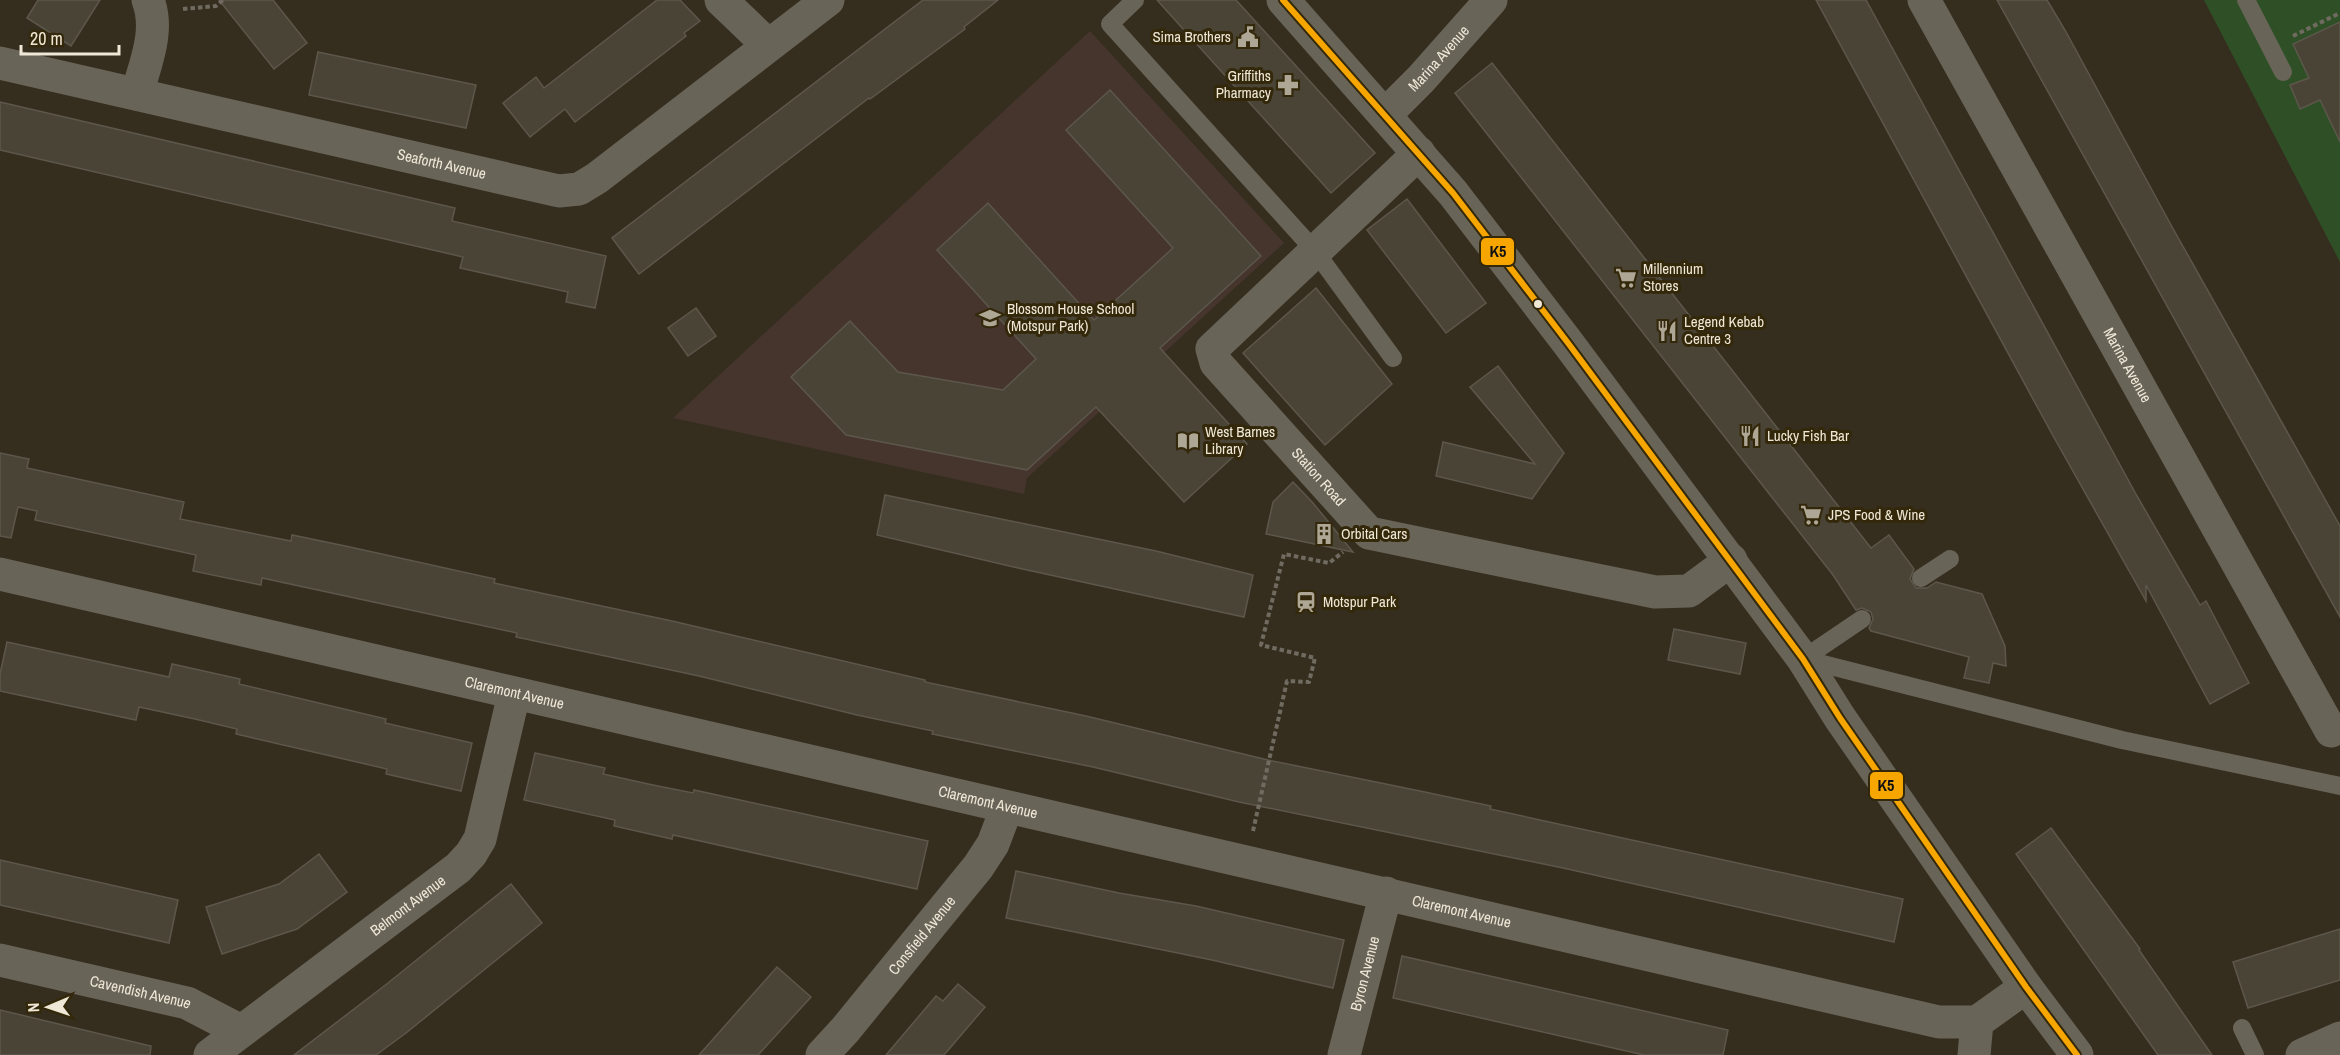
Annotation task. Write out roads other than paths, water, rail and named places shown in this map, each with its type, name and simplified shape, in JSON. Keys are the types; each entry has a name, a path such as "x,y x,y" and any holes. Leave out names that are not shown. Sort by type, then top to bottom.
{"street":[{"path":"721,0 768,45"},
{"name":"Seaforth Avenue","path":"0,63 559,191 579,189 597,178 828,0"},
{"path":"1282,0 1453,193 1568,343 1803,659 1840,718 2026,987 2077,1055"},
{"name":"Marina Avenue","path":"1384,115 1422,79 1491,0"},
{"name":"Marina Avenue","path":"1924,0 2331,731"},
{"path":"137,94 153,34 150,6"},
{"name":"Station Road","path":"1419,153 1212,349 1216,363 1369,533 1655,592 1689,591 1731,560"},
{"name":"Claremont Avenue","path":"0,574 1939,1022 1977,1022"},
{"name":"Belmont Avenue","path":"210,1055 458,868 471,854 480,839 514,694"},
{"name":"Consfield Avenue","path":"822,1055 978,867 993,844 1007,807"},
{"name":"Byron Avenue","path":"1344,1055 1386,893"},
{"name":"Cavendish Avenue","path":"0,960 187,1003 241,1031"},
{"path":"1974,1055 1977,1022 2026,987"},
{"path":"2302,1055 2340,1038"}],"lane":[{"path":"1135,0 1110,24 1315,251 1392,358"},
{"path":"2246,0 2283,72"},
{"path":"1920,578 1950,559"},
{"path":"1803,659 1862,619"},
{"path":"1803,659 2122,740 2340,786"},
{"path":"2242,1028 2255,1055"}],"place":[{"name":"Sima Brothers","path":"1248,37"},
{"name":"Griffiths Pharmacy","path":"1288,85"},
{"name":"Millennium Stores","path":"1626,278"},
{"name":"Blossom House School (Motspur Park)","path":"990,318"},
{"name":"Legend Kebab Centre 3","path":"1667,331"},
{"name":"Lucky Fish Bar","path":"1750,436"},
{"name":"West Barnes Library","path":"1188,441"},
{"name":"JPS Food & Wine","path":"1811,515"},
{"name":"Orbital Cars","path":"1324,534"},
{"name":"Motspur Park","path":"1306,602"}]}
